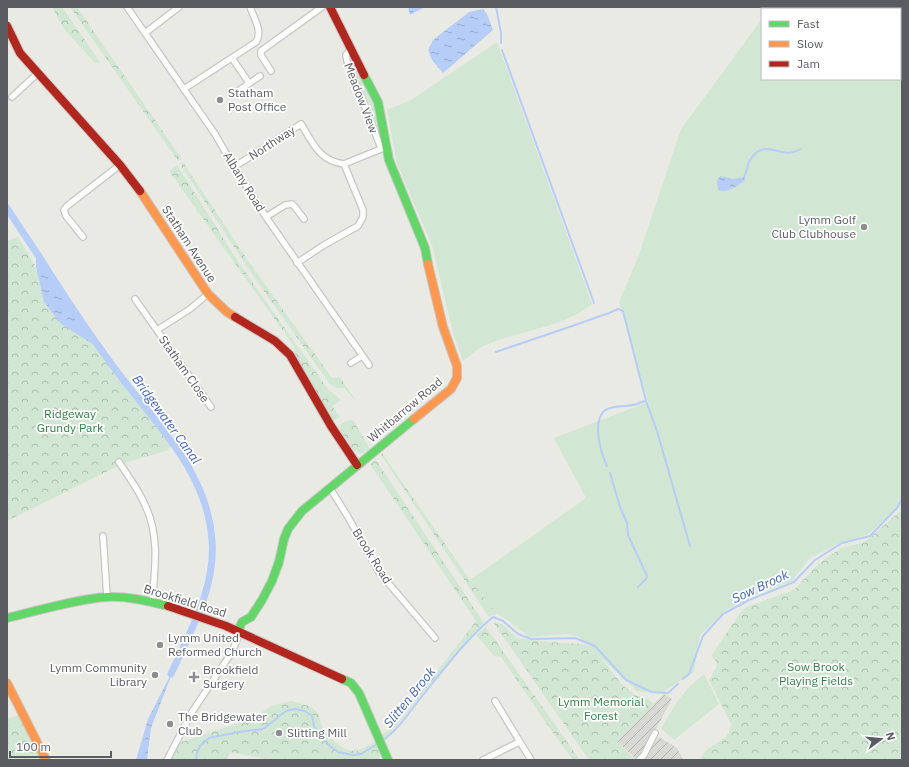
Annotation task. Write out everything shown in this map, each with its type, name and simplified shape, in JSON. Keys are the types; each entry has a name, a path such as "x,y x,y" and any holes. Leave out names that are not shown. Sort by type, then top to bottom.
{"street":[{"name":"Albany Road","path":"127,7 215,134 234,168 297,263 369,365"},
{"path":"145,33 179,7"},
{"path":"184,89 256,42 259,38 259,33 250,7"},
{"path":"271,71 261,55 261,51 322,7"},
{"name":"Whitbarrow Road","path":"167,760 192,712 232,652 242,622 251,617 269,587 279,562 284,539 288,529 302,511 441,398 454,384 458,373 443,327 425,248 384,148 383,124 378,102 330,7"},
{"name":"Statham Avenue","path":"7,26 20,53 120,165 139,190 208,294 227,312 262,332 275,341 290,355 331,426 357,466"},
{"name":"Meadow View","path":"350,49 346,55 347,61 384,148"},
{"path":"232,58 249,83"},
{"path":"12,97 38,73"},
{"path":"238,91 260,76"},
{"name":"Northway","path":"234,168 301,124 321,154 329,160 344,164"},
{"path":"297,263 324,245 355,229 362,221 364,217 363,210 344,164 384,148"},
{"path":"83,237 66,216 63,209 120,165"},
{"path":"266,217 288,204 292,204 296,207 304,220"},
{"name":"Statham Close","path":"156,330 190,309 208,294"},
{"name":"Statham Close","path":"135,299 211,407"},
{"path":"351,363 362,356"},
{"path":"119,462 145,503 154,528 156,563 152,602"},
{"name":"Brook Road","path":"330,488 379,572 436,638"},
{"path":"103,536 107,597"},
{"name":"Brookfield Road","path":"7,618 80,601 107,597 152,602 190,613 226,626 351,683 361,694 388,760"},
{"path":"7,683 46,760"},
{"path":"494,701 531,760"},
{"path":"639,760 644,755 655,733"},
{"path":"483,760 520,742"}],"shaded area":[{"path":"664,694 672,699 644,751 637,760 617,741"},
{"path":"659,737 677,748 683,760 643,760"}],"green space":[{"path":"52,7 62,7 100,62 95,63 64,29"},
{"path":"70,7 77,7 182,159 178,161"},
{"path":"902,7 902,505 868,534 836,545 810,558 792,581 760,593 726,610 700,635 694,672 659,694 637,691 579,637 566,634 529,637 508,620 497,614 470,580 586,498 554,438 648,402 619,302 637,260 681,129 761,20 761,80 901,80 901,8 770,8"},
{"path":"497,42 592,304 580,312 555,324 483,346 463,361 453,333 432,245 397,164 387,110 411,100"},
{"path":"351,49 372,87 386,147 381,148 346,55"},
{"path":"183,162 249,262 332,378 340,377 357,402 344,388 336,388 329,383 247,267 180,164"},
{"path":"177,165 241,266 328,389 341,400 332,406 340,417 334,421 297,360 293,345 169,171"},
{"name":"Ridgeway Grundy Park","path":"18,237 36,267 44,302 89,341 102,350 175,446 168,448 169,450 124,463 7,521 7,241"},
{"path":"353,420 370,449 360,454 352,449 340,430 341,424 345,421"},
{"path":"382,453 470,580 497,614 489,617 381,455"},
{"path":"376,460 484,623 452,657 385,738 382,735 397,723 476,621 370,464"},
{"name":"Sow Brook Playing Fields","path":"902,511 902,760 701,760 703,754 711,746 726,736 731,724 709,680 717,666 716,661 711,656 738,616 746,607 794,590 818,564 841,548 865,542"},
{"name":"Lymm Memorial Forest","path":"493,622 502,624 517,638 582,644 591,647 622,684 635,695 646,698 655,704 617,741 635,760 589,760"},
{"path":"486,627 580,760 573,760 501,657 494,656 476,635"},
{"path":"704,674 719,704 674,740 661,728 679,699 689,687"},
{"path":"291,701 312,708 318,713 325,731 333,740 348,750 359,750 376,741 380,754 379,760 272,760 230,752 227,760 167,760 178,743 236,724 256,716 271,706"},
{"path":"20,716 44,760 7,760 7,718"}],"water":[{"path":"408,7 425,7 410,15"},
{"path":"483,9 487,14 493,30 443,73 432,60 428,50 433,40 469,12"},
{"path":"720,176 733,179 744,177 745,180 729,190 721,191 718,190 717,181"},
{"path":"36,252 102,350 61,324 44,302 36,267"},
{"path":"175,666 151,728 147,760 136,760 148,719"}],"waterway":[{"path":"496,7 501,33 501,43"},
{"path":"502,50 594,303"},
{"path":"744,177 749,162 755,154 761,150 767,149 786,153 800,149"},
{"name":"Bridgewater Canal","path":"7,208 96,342 175,447 189,468 200,490 208,514 212,540 210,575 200,609 171,674"},
{"path":"496,352 618,309 623,311 646,401 657,431 690,546"},
{"path":"607,466 600,446 598,430 600,416 607,409 634,405 646,401"},
{"path":"610,473 620,507 627,523 628,535 647,576 638,587"},
{"name":"Sow Brook","path":"683,679 689,674 703,636 723,614 749,600 794,582 815,560 842,543 870,536 897,508 902,499"},
{"name":"Sow Brook","path":"382,741 402,722 463,646 493,617 503,621 518,634 531,639 575,638 595,646 626,680 652,692 668,693 678,684"},
{"name":"Slitten Brook","path":"196,760 200,746 209,738 263,729 286,711 295,709 305,711 312,716 314,726 319,734 326,743 338,752 353,755 361,754 379,743"}],"traffic: fast":[{"path":"364,75 378,102 389,160 425,248 428,264"},
{"path":"238,631 242,622 251,617 262,600 272,581 279,562 284,539 288,529 302,511 414,419"},
{"path":"7,618 70,603 107,597 130,598 168,606"},
{"path":"342,679 351,683 359,693 388,760"}],"traffic: slow":[{"path":"140,191 208,294 227,312 235,317"},
{"path":"414,419 451,389 457,378 457,366 443,327 428,264"},
{"path":"7,683 46,760"}],"traffic: jam":[{"path":"330,7 364,75"},
{"path":"7,26 20,53 120,165 140,191"},
{"path":"235,317 275,341 290,355 331,426 357,465"},
{"path":"168,606 226,626 342,679"}],"place":[{"name":"Statham Post Office","path":"220,100"},
{"name":"Lymm Golf Club Clubhouse","path":"864,227"},
{"name":"Lymm United Reformed Church","path":"160,645"},
{"name":"Lymm Community Library","path":"155,675"},
{"name":"Brookfield Surgery","path":"194,677"},
{"name":"The Bridgewater Club","path":"170,724"},
{"name":"Slitting Mill","path":"279,733"}]}
